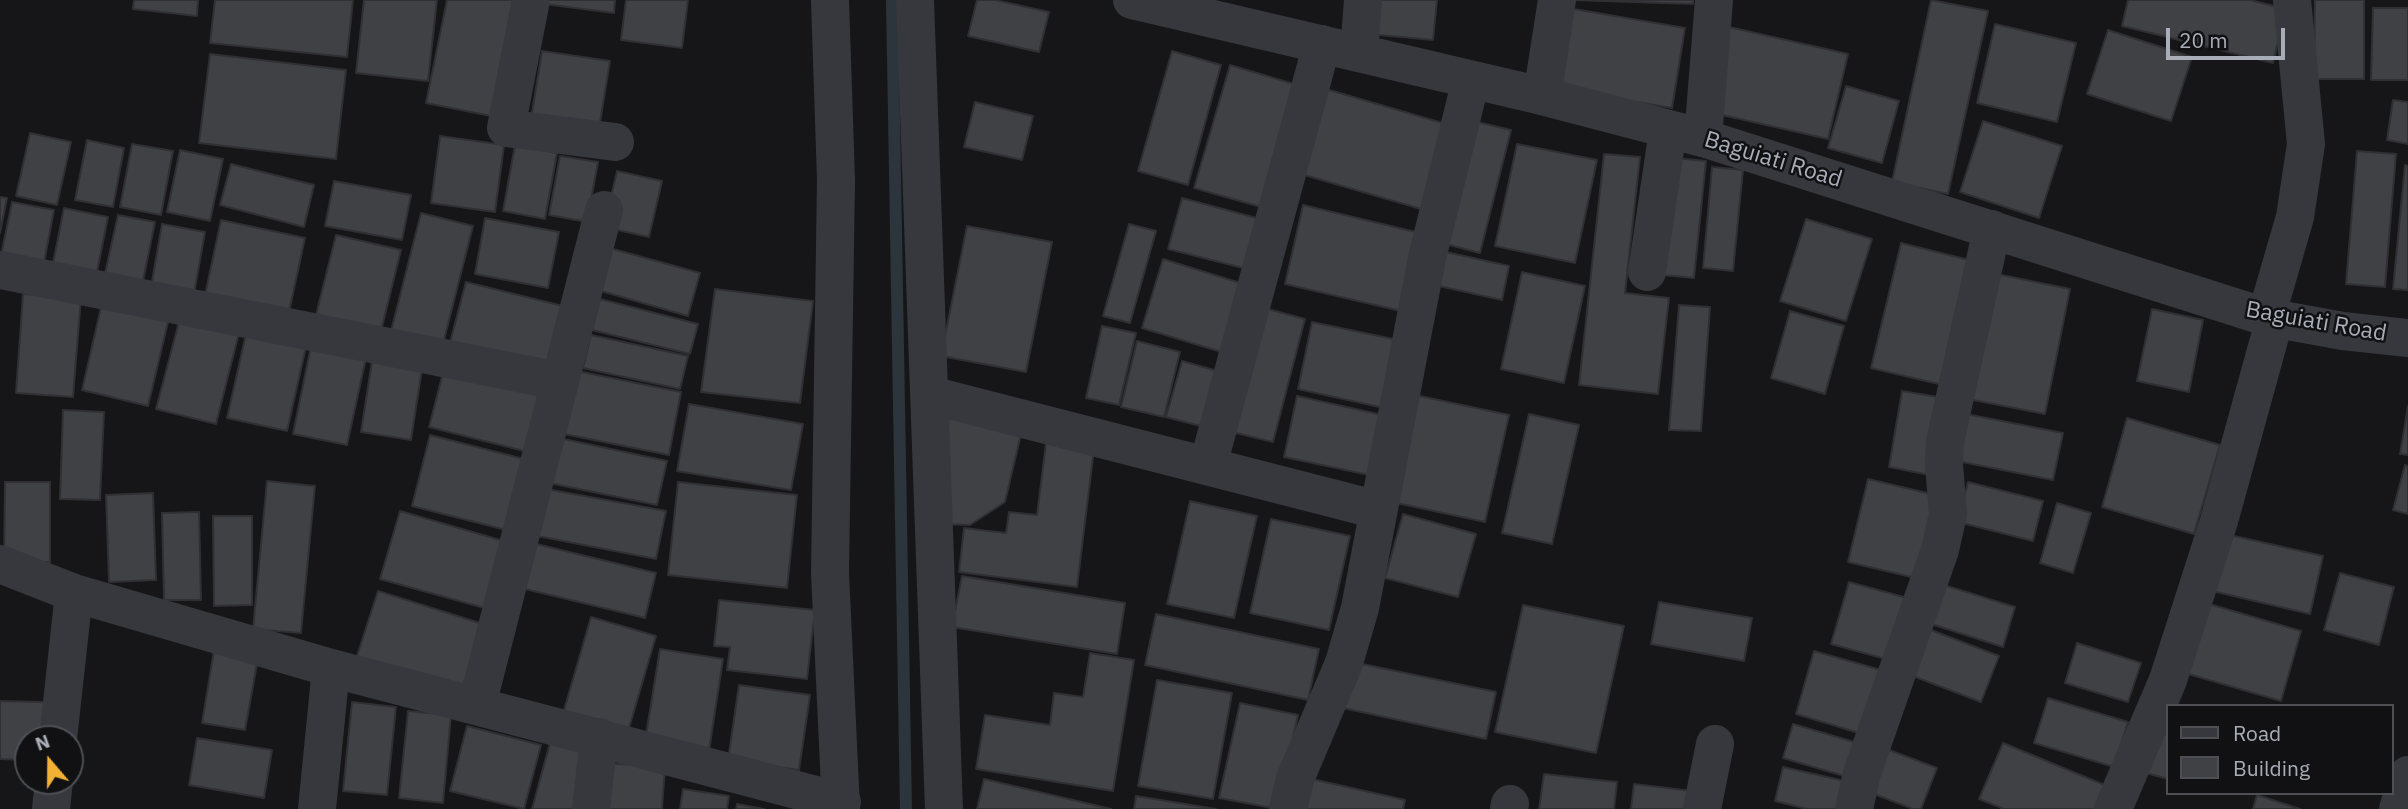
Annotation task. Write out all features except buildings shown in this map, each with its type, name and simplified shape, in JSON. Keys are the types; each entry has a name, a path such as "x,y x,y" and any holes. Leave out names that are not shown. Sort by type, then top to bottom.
{"street":[{"path":"531,0 506,128 615,142"},
{"path":"0,564 74,593 331,668 599,737 842,805 830,573 836,180 830,0"},
{"path":"915,0 944,809"},
{"name":"Baguiati Road","path":"1132,0 1542,96 1686,134 2270,318 2343,331 2408,338"},
{"path":"1359,53 1363,0"},
{"path":"1542,96 1556,0"},
{"path":"1647,272 1686,134 1714,0"},
{"path":"2113,809 2168,680 2219,522 2295,217 2306,144 2292,0"},
{"path":"1208,465 1322,44"},
{"path":"1288,809 1295,779 1344,663 1360,608 1427,258 1471,80"},
{"path":"477,705 604,210"},
{"path":"1854,809 1862,772 1940,550 1948,514 1945,442 1992,229"},
{"path":"0,270 559,381"},
{"path":"930,395 1378,510"},
{"path":"60,725 74,593"},
{"path":"317,809 331,668"},
{"path":"591,809 599,737"},
{"path":"1702,809 1715,744"},
{"path":"2398,809 2408,775"}],"waterway":[{"path":"892,0 906,809"}]}
